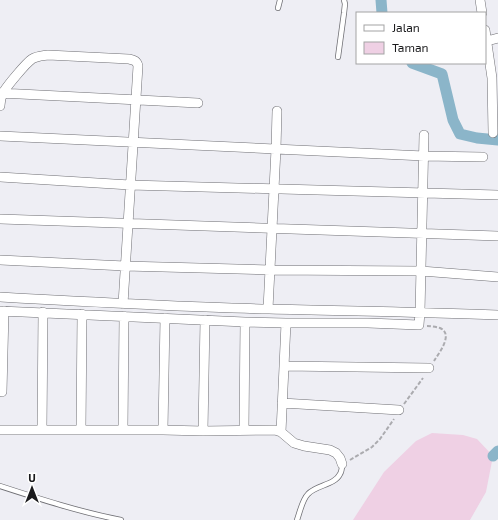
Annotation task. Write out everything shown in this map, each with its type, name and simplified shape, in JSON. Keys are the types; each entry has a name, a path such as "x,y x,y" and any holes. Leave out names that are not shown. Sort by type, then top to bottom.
{"street":[{"path":"480,0 482,12"},
{"path":"486,36 495,77 493,133"},
{"path":"487,41 498,38"},
{"path":"0,106 2,93 27,63 33,58 39,56 48,55 134,60 137,62 136,100 122,304"},
{"path":"2,93 198,103"},
{"path":"268,309 277,111"},
{"path":"2,392 2,311 245,322 419,325 424,135"},
{"path":"0,136 424,156 483,157"},
{"path":"0,177 130,185 498,195"},
{"path":"0,219 498,236"},
{"path":"0,260 125,266 270,270 421,271 498,277"},
{"path":"0,298 268,309 498,315"},
{"path":"368,323 369,311"},
{"path":"42,430 43,312"},
{"path":"80,430 82,314"},
{"path":"123,430 124,316"},
{"path":"163,430 165,318"},
{"path":"203,431 205,320"},
{"path":"244,430 245,322"},
{"path":"280,432 286,323"},
{"path":"284,366 429,368"},
{"path":"282,402 399,410"},
{"path":"0,430 275,430 286,436 294,443 330,450 336,453 342,464"}],"lane":[{"path":"278,8 280,0"},
{"path":"338,58 345,8 344,0"},
{"path":"298,520 309,493 336,478 340,474 342,464"},
{"path":"0,486 105,517 121,520"}],"path":[{"path":"342,464 372,446 380,439 442,347 446,339 446,335 441,328 419,325"}],"green space":[{"path":"432,433 463,435 477,439 493,456 486,492 470,520 353,520 384,472 416,441"}],"waterway":[{"path":"381,0 382,12"},
{"path":"415,64 442,74 453,120 460,134 477,138 498,140"},
{"path":"493,456 498,451"}]}
